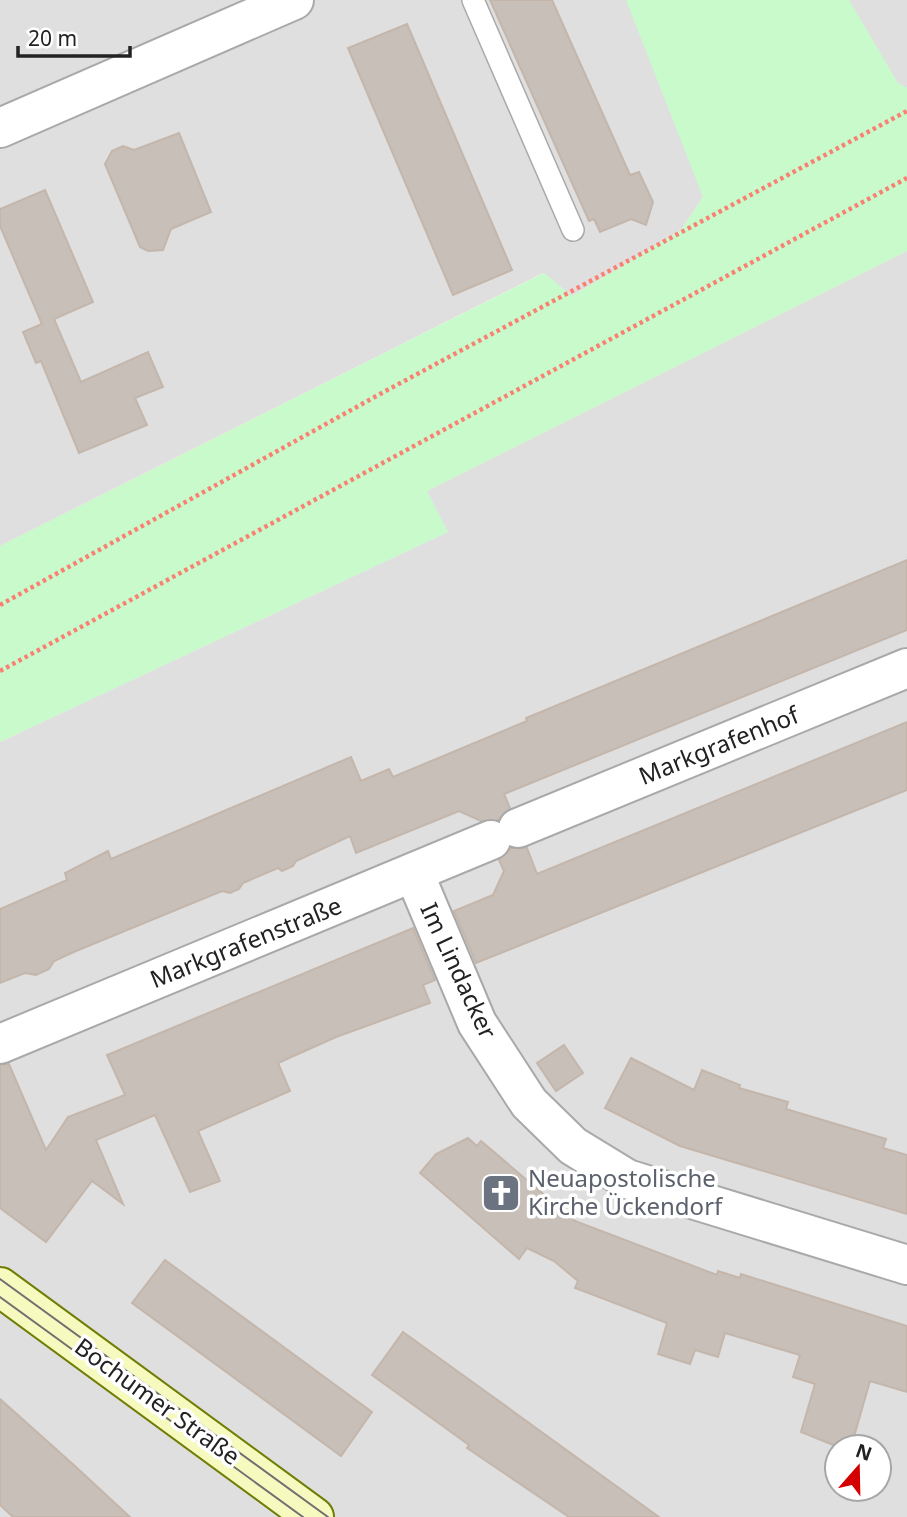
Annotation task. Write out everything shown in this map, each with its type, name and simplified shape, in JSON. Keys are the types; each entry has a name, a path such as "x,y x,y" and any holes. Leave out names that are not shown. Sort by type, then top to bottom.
{"main road":[{"name":"Bochumer Straße","path":"0,1287 295,1512"}],"street":[{"path":"0,128 294,0"},
{"name":"Markgrafenhof","path":"513,831 907,668"},
{"name":"Markgrafenstraße","path":"0,1044 513,831"},
{"name":"Im Lindacker","path":"414,873 477,1023 529,1103 573,1146 627,1178 907,1265"}],"lane":[{"path":"473,0 573,230"}],"path":[{"path":"0,605 380,394 907,111"},
{"path":"0,671 907,178"}],"shaded area":[{"path":"0,0 907,0 907,88 898,83 703,197 681,230 572,296 543,273 0,546"},
{"path":"907,251 907,1517 0,1517 0,742 448,532 426,491"}],"green space":[{"path":"626,0 849,0 898,83 907,88 907,251 427,491 448,532 0,742 0,546 544,273 572,296 681,230 703,197"}],"building":[{"path":"490,0 552,0 630,175 639,172 653,202 646,225 631,219 600,232 594,219 589,221"},
{"path":"407,24 512,270 453,295 348,48"},
{"path":"179,133 211,212 171,229 163,250 148,251 140,247 105,164 112,151 123,146 134,150"},
{"path":"45,190 93,302 54,319 81,382 148,352 163,387 135,398 147,425 79,453 41,361 36,363 23,332 42,324 0,226 0,209"},
{"path":"907,560 907,630 504,794 510,808 498,820 481,821 459,811 356,853 350,836 296,861 293,866 282,871 278,868 243,883 239,889 230,893 222,891 76,951 54,961 49,969 36,975 25,973 0,983 0,909 67,880 65,873 108,851 111,859 351,757 361,781 389,769 393,777 527,721 526,718"},
{"path":"907,722 907,790 476,963 454,911 493,895 504,871 499,860 511,848 527,848 537,874"},
{"path":"413,928 435,980 423,985 430,1003 336,1037 278,1063 290,1091 198,1131 220,1181 190,1192 155,1115 96,1140 123,1204 92,1181 46,1242 0,1208 0,1065 9,1064 46,1150 68,1117 125,1095 107,1055"},
{"path":"564,1045 583,1073 556,1091 537,1063"},
{"path":"631,1058 694,1090 702,1070 740,1085 739,1088 788,1102 786,1109 886,1139 883,1148 907,1155 907,1214 680,1146 605,1108"},
{"path":"468,1138 477,1146 481,1141 575,1221 717,1275 718,1271 740,1278 741,1274 907,1326 907,1392 870,1381 855,1433 823,1433 823,1441 801,1432 815,1384 793,1377 800,1355 725,1333 718,1357 695,1350 690,1364 658,1354 667,1323 575,1288 578,1281 554,1261 527,1248 519,1259 420,1173 436,1154"},
{"path":"165,1260 372,1412 341,1456 132,1303"},
{"path":"403,1332 659,1517 569,1517 467,1448 469,1445 372,1375"},
{"path":"0,1399 130,1517 13,1517 0,1505"}],"tram line":[{"path":"0,1279 328,1517"},
{"path":"0,1297 303,1517"}],"place":[{"name":"Neuapostolische Kirche Ückendorf","path":"501,1193"}]}
